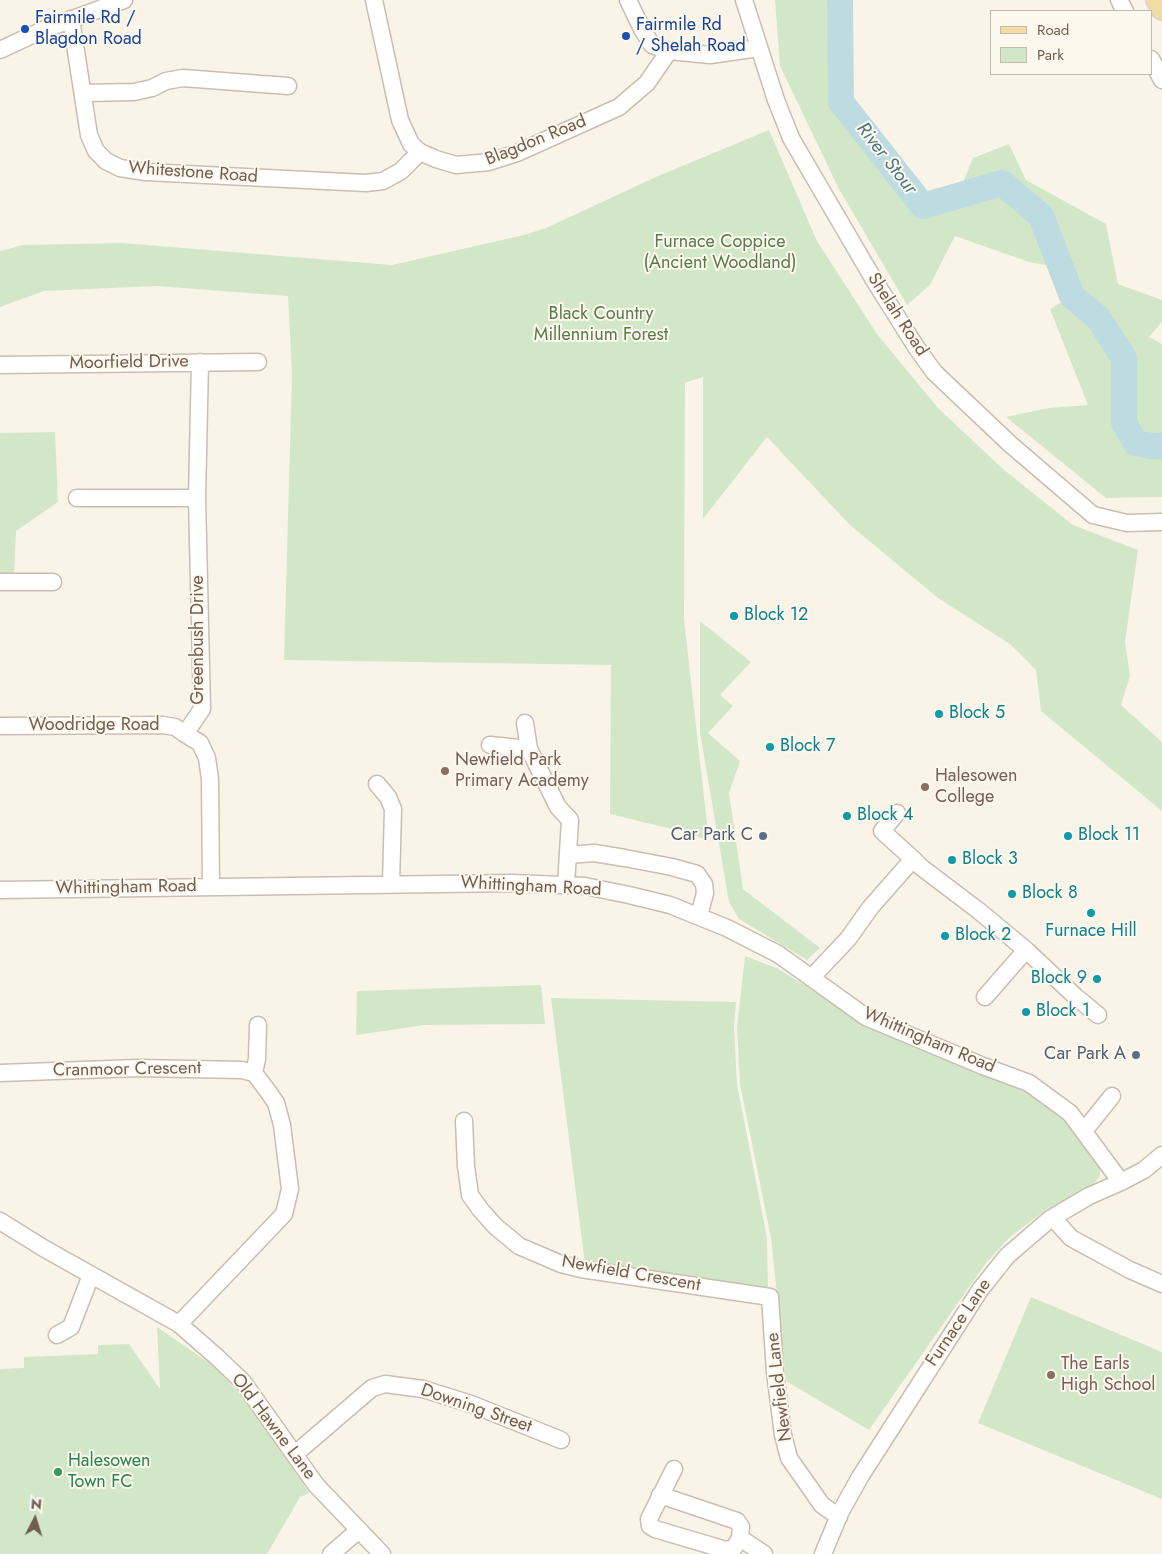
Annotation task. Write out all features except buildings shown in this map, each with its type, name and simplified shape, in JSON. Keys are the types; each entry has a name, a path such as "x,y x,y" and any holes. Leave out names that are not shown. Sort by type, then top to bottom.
{"main road":[{"path":"1157,0 1162,9"}],"street":[{"path":"0,50 43,30 124,0"},
{"path":"374,0 400,120 411,144 420,152"},
{"path":"628,0 652,45 669,52 710,55 759,48"},
{"name":"Shelah Road","path":"744,0 776,100 791,138 874,280 934,372 1010,444 1092,514 1127,523 1162,522"},
{"name":"Whitestone Road","path":"72,19 89,135 96,151 106,161 120,168 146,172 366,183 383,181 401,171 420,152"},
{"name":"Blagdon Road","path":"420,152 456,165 489,162 517,153 618,107 647,82 669,52"},
{"path":"1152,61 1162,80"},
{"path":"83,92 134,92 152,88 166,81 182,78 288,86"},
{"name":"Greenbush Drive","path":"185,734 202,709 197,498 200,362"},
{"name":"Moorfield Drive","path":"0,365 258,362"},
{"path":"77,498 197,498"},
{"path":"0,582 53,582"},
{"path":"525,723 529,749 558,807 570,820 566,885"},
{"name":"Woodridge Road","path":"0,726 163,725 175,727 185,734"},
{"path":"185,734 200,743 207,758 210,779 210,887"},
{"path":"490,746 529,749"},
{"path":"378,784 388,797 393,809 391,884"},
{"path":"897,813 882,830 921,867 1026,950 1098,1015"},
{"path":"568,855 594,853 672,867 697,874 704,884 705,893 699,916"},
{"path":"811,978 848,939 870,908 913,859"},
{"name":"Whittingham Road","path":"0,890 513,883 585,886 670,905 727,928 778,954 866,1017 983,1066 1029,1083 1070,1113 1122,1182"},
{"path":"984,997 1026,950"},
{"path":"179,1324 279,1220 284,1214 288,1202 290,1189 282,1126 276,1103 254,1073 257,1058 258,1024"},
{"name":"Cranmoor Crescent","path":"0,1073 147,1068 242,1070 254,1073"},
{"path":"1084,1130 1112,1096"},
{"name":"Newfield Crescent","path":"464,1121 466,1166 470,1195 495,1226 519,1246 561,1264 581,1269 770,1297"},
{"name":"Furnace Lane","path":"823,1554 839,1517 866,1467 980,1290 1007,1256 1053,1218 1089,1196 1144,1170 1162,1155"},
{"path":"1053,1218 1071,1238 1130,1270 1162,1284"},
{"name":"Old Hawne Lane","path":"0,1221 179,1324 243,1382 316,1485 382,1554"},
{"path":"57,1335 71,1327 91,1275"},
{"name":"Newfield Lane","path":"770,1297 775,1372 783,1435 790,1458 822,1505 839,1517"},
{"name":"Downing Street","path":"295,1454 372,1388 385,1384 423,1389 471,1404 561,1440"},
{"path":"660,1496 737,1521 741,1527 740,1538 734,1548 726,1550 654,1530 650,1526 649,1519 660,1496 674,1469"},
{"path":"331,1554 359,1530"},
{"path":"740,1538 764,1554"}],"green space":[{"path":"775,0 840,0 841,102 923,206 960,190 973,158 1009,144 1026,180 1106,224 1118,284 1162,300 1162,322 1149,337 1162,344 1162,497 1106,498 1006,417 1049,408 1088,405 1050,309 1072,296 1061,268 1029,262 955,236 930,285 907,305 839,189 780,66"},
{"path":"769,130 817,241 877,334 938,408 1003,469 1073,525 1138,550 1125,642 1130,676 1121,705 1162,742 1162,811 1041,711 1036,670 1010,644 938,598 850,525 767,437 703,519 703,377 685,383 684,619 709,841 688,833 610,814 611,665 284,660 292,374 288,296 156,286 44,291 0,307 0,251 23,245 122,243 392,265 524,235 546,228 658,176"},
{"path":"55,432 58,502 16,531 14,576 0,575 0,433"},
{"path":"700,621 751,662 720,695 733,706 708,733 740,761 729,793 743,889 820,948 807,960 739,919 729,902 700,733"},
{"path":"745,956 779,969 865,1024 1024,1090 1067,1119 1100,1163 1100,1176 1091,1187 1047,1209 1010,1237 986,1263 869,1430 786,1381 771,1238 740,1084 737,1027"},
{"path":"541,985 545,1024 425,1025 356,1035 357,991"},
{"path":"551,998 736,1002 734,1027 737,1084 767,1238 768,1292 585,1264"},
{"path":"1031,1297 1162,1352 1162,1499 978,1423"},
{"path":"157,1327 215,1367 253,1408 309,1493 300,1497 267,1554 0,1554 0,1369 24,1368 24,1357 98,1354 98,1345 129,1344 160,1389"}],"waterway":[{"name":"River Stour","path":"840,0 841,102 923,206 1002,183 1041,216 1072,296 1098,318 1124,358 1124,423 1136,443 1162,446"}],"place":[{"name":"Fairmile Rd / Blagdon Road","path":"25,29"},
{"name":"Fairmile Rd / Shelah Road","path":"626,36"},
{"name":"Block 12","path":"734,616"},
{"name":"Block 5","path":"939,714"},
{"name":"Block 7","path":"770,747"},
{"name":"Newfield Park Primary Academy","path":"445,771"},
{"name":"Halesowen College","path":"925,787"},
{"name":"Block 4","path":"847,816"},
{"name":"Car Park C","path":"763,836"},
{"name":"Block 11","path":"1068,836"},
{"name":"Block 3","path":"952,860"},
{"name":"Block 8","path":"1012,894"},
{"name":"Furnace Hill","path":"1091,913"},
{"name":"Block 2","path":"945,936"},
{"name":"Block 9","path":"1097,979"},
{"name":"Block 1","path":"1026,1012"},
{"name":"Car Park A","path":"1136,1055"},
{"name":"The Earls High School","path":"1051,1375"},
{"name":"Halesowen Town FC","path":"58,1472"}],"park label":[{"name":"Furnace Coppice (Ancient Woodland)","path":"720,253"},
{"name":"Black Country Millennium Forest","path":"601,325"}]}
